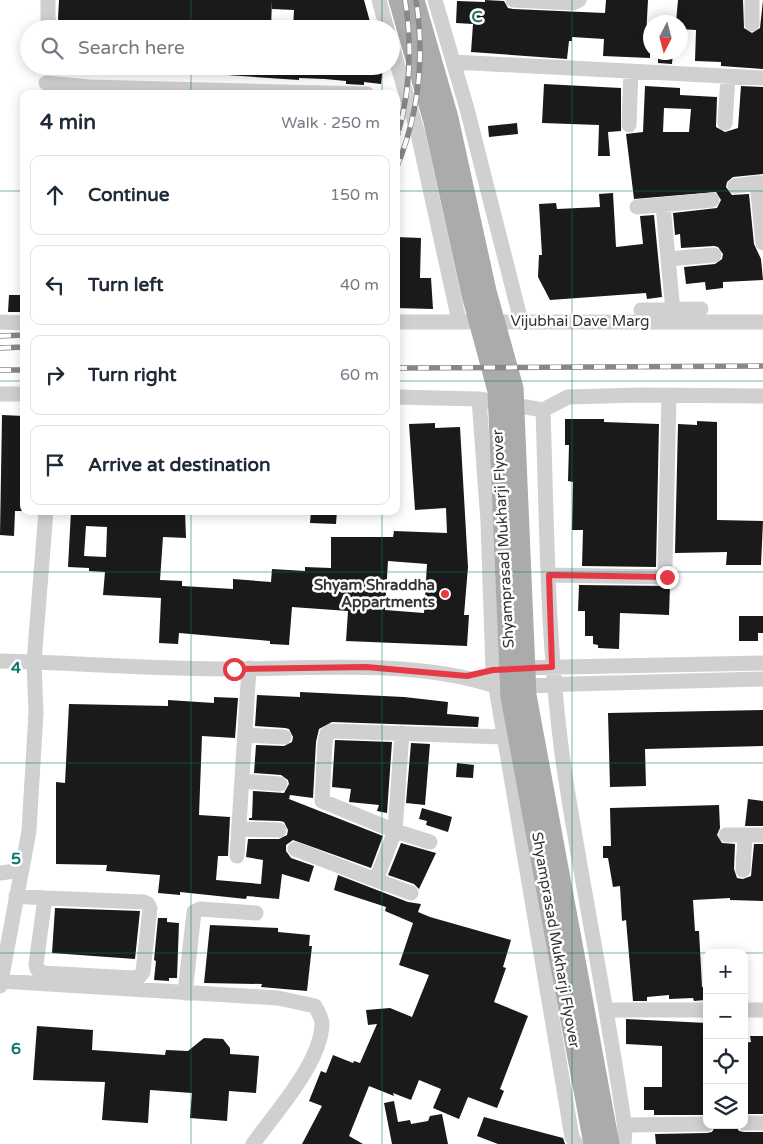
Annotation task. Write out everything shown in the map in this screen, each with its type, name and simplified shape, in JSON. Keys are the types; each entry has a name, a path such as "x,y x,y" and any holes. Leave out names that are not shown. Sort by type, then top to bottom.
{"main road":[{"name":"Shyamprasad Mukharji Flyover","path":"398,0 432,122 471,295 497,391 510,697 601,1143"},
{"name":"Shyamprasad Mukharji Flyover","path":"415,0 449,118 487,291 514,388 527,695 601,1143"}],"street":[{"path":"48,0 48,20"},
{"path":"379,0 385,20"},
{"path":"436,0 521,321"},
{"path":"513,0 573,3 580,0"},
{"path":"752,0 752,24"},
{"path":"453,62 763,78"},
{"path":"629,125 631,71"},
{"path":"397,75 401,95 418,134 459,321"},
{"path":"725,123 728,76"},
{"path":"46,83 89,90"},
{"path":"735,186 760,183 762,234"},
{"path":"637,207 712,200"},
{"path":"663,205 673,316"},
{"path":"668,259 714,255"},
{"path":"641,310 673,316 701,309"},
{"name":"Vijubhai Dave Marg","path":"400,322 521,321 673,316 763,322"},
{"path":"0,322 20,323"},
{"path":"0,394 20,394"},
{"path":"549,575 666,572 669,395"},
{"path":"400,396 479,400 542,410 568,397 763,396"},
{"path":"479,400 488,522 495,686 571,1127 601,1143 624,1125 703,1124"},
{"path":"542,410 552,667 564,767 607,1010 624,1125"},
{"path":"46,515 34,662 36,712 30,821 0,983 278,998 315,1006 322,1022 320,1041 300,1079 253,1144"},
{"path":"0,661 249,668 366,667 467,676 495,686 763,679"},
{"path":"467,676 493,670 552,667 763,663"},
{"path":"237,856 249,668"},
{"path":"430,842 326,804 321,797 327,734 332,731 503,737"},
{"path":"376,880 395,830 402,734"},
{"path":"245,735 284,737"},
{"path":"242,781 280,784"},
{"path":"239,829 279,830"},
{"path":"726,835 763,835"},
{"path":"743,870 745,835"},
{"path":"295,849 411,893"},
{"path":"0,873 22,870"},
{"path":"16,896 148,904 150,908 143,972 139,977 43,973 37,969 46,898"},
{"path":"185,993 194,912 200,909 256,913"},
{"path":"607,1010 703,1010"},
{"path":"748,1010 763,1010"},
{"path":"748,1123 763,1123"}],"building":[{"path":"59,0 272,0 271,20 58,19"},
{"path":"272,0 364,0 370,20 293,20 294,10 272,9"},
{"path":"485,0 504,1 508,8 513,9 605,13 606,0 648,0 647,15 643,15 643,58 603,56 604,39 572,37 572,41 569,41 567,59 471,52 473,24 456,23 457,1 485,2"},
{"path":"678,0 743,0 744,28 752,33 760,28 763,0 763,69 721,66 721,62 695,61 696,30 688,30 688,15 677,15"},
{"path":"658,60 672,60 672,64 658,63"},
{"path":"227,75 382,75 381,84 364,82 364,85 346,84 346,81 325,79 299,78 299,80"},
{"path":"544,84 621,88 621,131 608,132 610,156 598,156 599,125 542,123"},
{"path":"645,86 680,88 680,95 717,97 716,127 725,132 738,128 741,86 763,87 763,174 733,177 727,182 726,187 732,195 749,194 754,244 761,259 763,280 723,282 723,288 706,290 705,282 686,284 684,267 715,264 722,259 723,254 718,247 714,246 681,248 680,234 675,235 673,213 717,208 721,200 716,192 634,199 626,134 643,132","holes":["664,108 691,109 689,132 663,132"]},
{"path":"517,123 518,134 489,137 488,126"},
{"path":"613,193 616,247 643,244 640,216 654,215 662,297 647,299 646,293 550,300 538,277 539,255 542,255 539,204 556,203 557,209 600,207 599,194"},
{"path":"400,237 421,238 420,278 431,278 433,309 400,308"},
{"path":"9,295 20,295 20,312 8,312"},
{"path":"2,415 20,416 20,511 15,511 14,536 0,535"},
{"path":"565,419 604,419 604,422 659,424 656,567 582,566 583,530 572,530 573,482 568,481 569,445 565,445"},
{"path":"697,421 717,422 717,520 763,521 761,565 726,565 727,552 675,553 678,424 697,425"},
{"path":"435,423 435,428 460,427 468,567 464,615 469,615 467,646 346,641 348,611 292,607 289,645 270,644 270,641 179,633 178,644 159,643 161,598 103,595 105,572 89,571 89,568 68,567 71,515 185,515 186,538 163,537 160,580 182,581 182,586 233,589 233,579 271,582 272,569 305,571 305,567 331,568 331,537 393,537 394,531 447,533 446,508 415,510 409,424","holes":["86,526 107,527 106,557 84,556","388,561 427,564 424,613 385,610"]},
{"path":"311,515 337,515 336,524 310,523"},
{"path":"579,585 670,586 669,615 620,613 619,649 598,648 598,645 593,644 593,636 585,636 585,611 578,611"},
{"path":"739,616 763,616 763,633 758,633 758,641 739,641"},
{"path":"300,692 404,697 448,702 447,714 479,717 478,727 332,722 319,729 316,742 313,798 290,795 289,799 383,836 371,868 293,840 286,845 286,851 291,858 314,866 309,882 282,874 279,899 247,896 246,899 180,892 180,895 158,893 160,875 106,871 107,865 56,864 56,782 65,783 69,704 168,706 168,700 214,703 214,697 238,698 235,738 202,736 199,815 230,817 228,856 218,856 216,880 261,884 263,860 246,857 248,839 279,839 287,835 288,830 284,822 249,820 249,818 252,818 253,791 284,793 289,784 288,780 281,775 254,773 256,745 284,746 292,742 293,737 289,729 255,726 257,695 300,697"},
{"path":"763,710 763,746 645,749 646,786 610,787 608,713"},
{"path":"335,740 392,742 387,813 377,811 379,805 349,802 351,789 332,787"},
{"path":"411,743 430,744 425,805 406,803"},
{"path":"457,763 474,765 473,778 456,777"},
{"path":"748,799 763,801 763,826 745,826"},
{"path":"719,805 720,828 717,835 722,843 735,844 734,869 737,878 743,879 751,876 754,844 763,844 763,901 730,900 730,898 693,900 695,931 699,931 703,1000 694,1001 693,998 669,999 669,995 647,997 647,1001 633,1001 626,920 622,921 620,886 613,887 608,858 603,858 603,846 611,846 610,808"},
{"path":"422,808 452,817 448,832 426,825 427,821 419,819"},
{"path":"401,843 436,853 419,889 414,884 388,875"},
{"path":"338,875 408,902 421,904 418,912 430,917 511,940 503,967 506,968 494,1002 528,1016 500,1089 504,1091 497,1108 468,1097 459,1119 433,1108 441,1089 419,1080 411,1100 393,1093 394,1096 369,1086 349,1136 363,1144 302,1144 322,1106 309,1101 321,1071 326,1073 333,1055 353,1063 354,1061 360,1063 377,1024 368,1025 366,1010 390,1008 412,1017 429,975 399,965 413,923 385,911 386,907 334,890"},
{"path":"55,908 140,911 135,959 52,953"},
{"path":"158,918 167,918 167,922 179,923 177,978 169,978 169,981 154,980"},
{"path":"210,925 278,928 278,932 310,935 309,946 312,946 307,991 261,987 262,984 204,983"},
{"path":"626,1019 703,1023 703,1115 654,1115 654,1110 644,1110 644,1087 662,1087 662,1046 626,1044"},
{"path":"37,1026 93,1030 92,1050 165,1055 166,1050 188,1051 204,1038 223,1039 230,1048 230,1054 259,1056 256,1093 229,1091 227,1121 190,1118 192,1093 150,1090 148,1123 102,1120 105,1082 33,1080"},
{"path":"750,1036 763,1036 763,1114 748,1114 748,1042 751,1042"},
{"path":"394,1101 398,1122 410,1120 411,1124 428,1121 430,1116 442,1114 448,1144 392,1144 384,1103"},
{"path":"484,1117 563,1138 565,1144 498,1144 477,1136"},
{"path":"714,1129 738,1129 744,1132 763,1132 763,1144 656,1144 655,1134 712,1132"}],"railway":[{"path":"400,127 409,71 409,36 405,0"},
{"path":"400,158 410,128 418,86 420,43 416,0"},
{"path":"0,336 20,335"},
{"path":"0,348 20,347"},
{"path":"400,368 763,366"},
{"path":"0,370 20,370"}],"place":[{"name":"Shyam Shraddha Appartments","path":"445,594"}],"route":[{"path":"234,669 366,667 467,676 493,670 552,667 549,575 667,577"}]}
